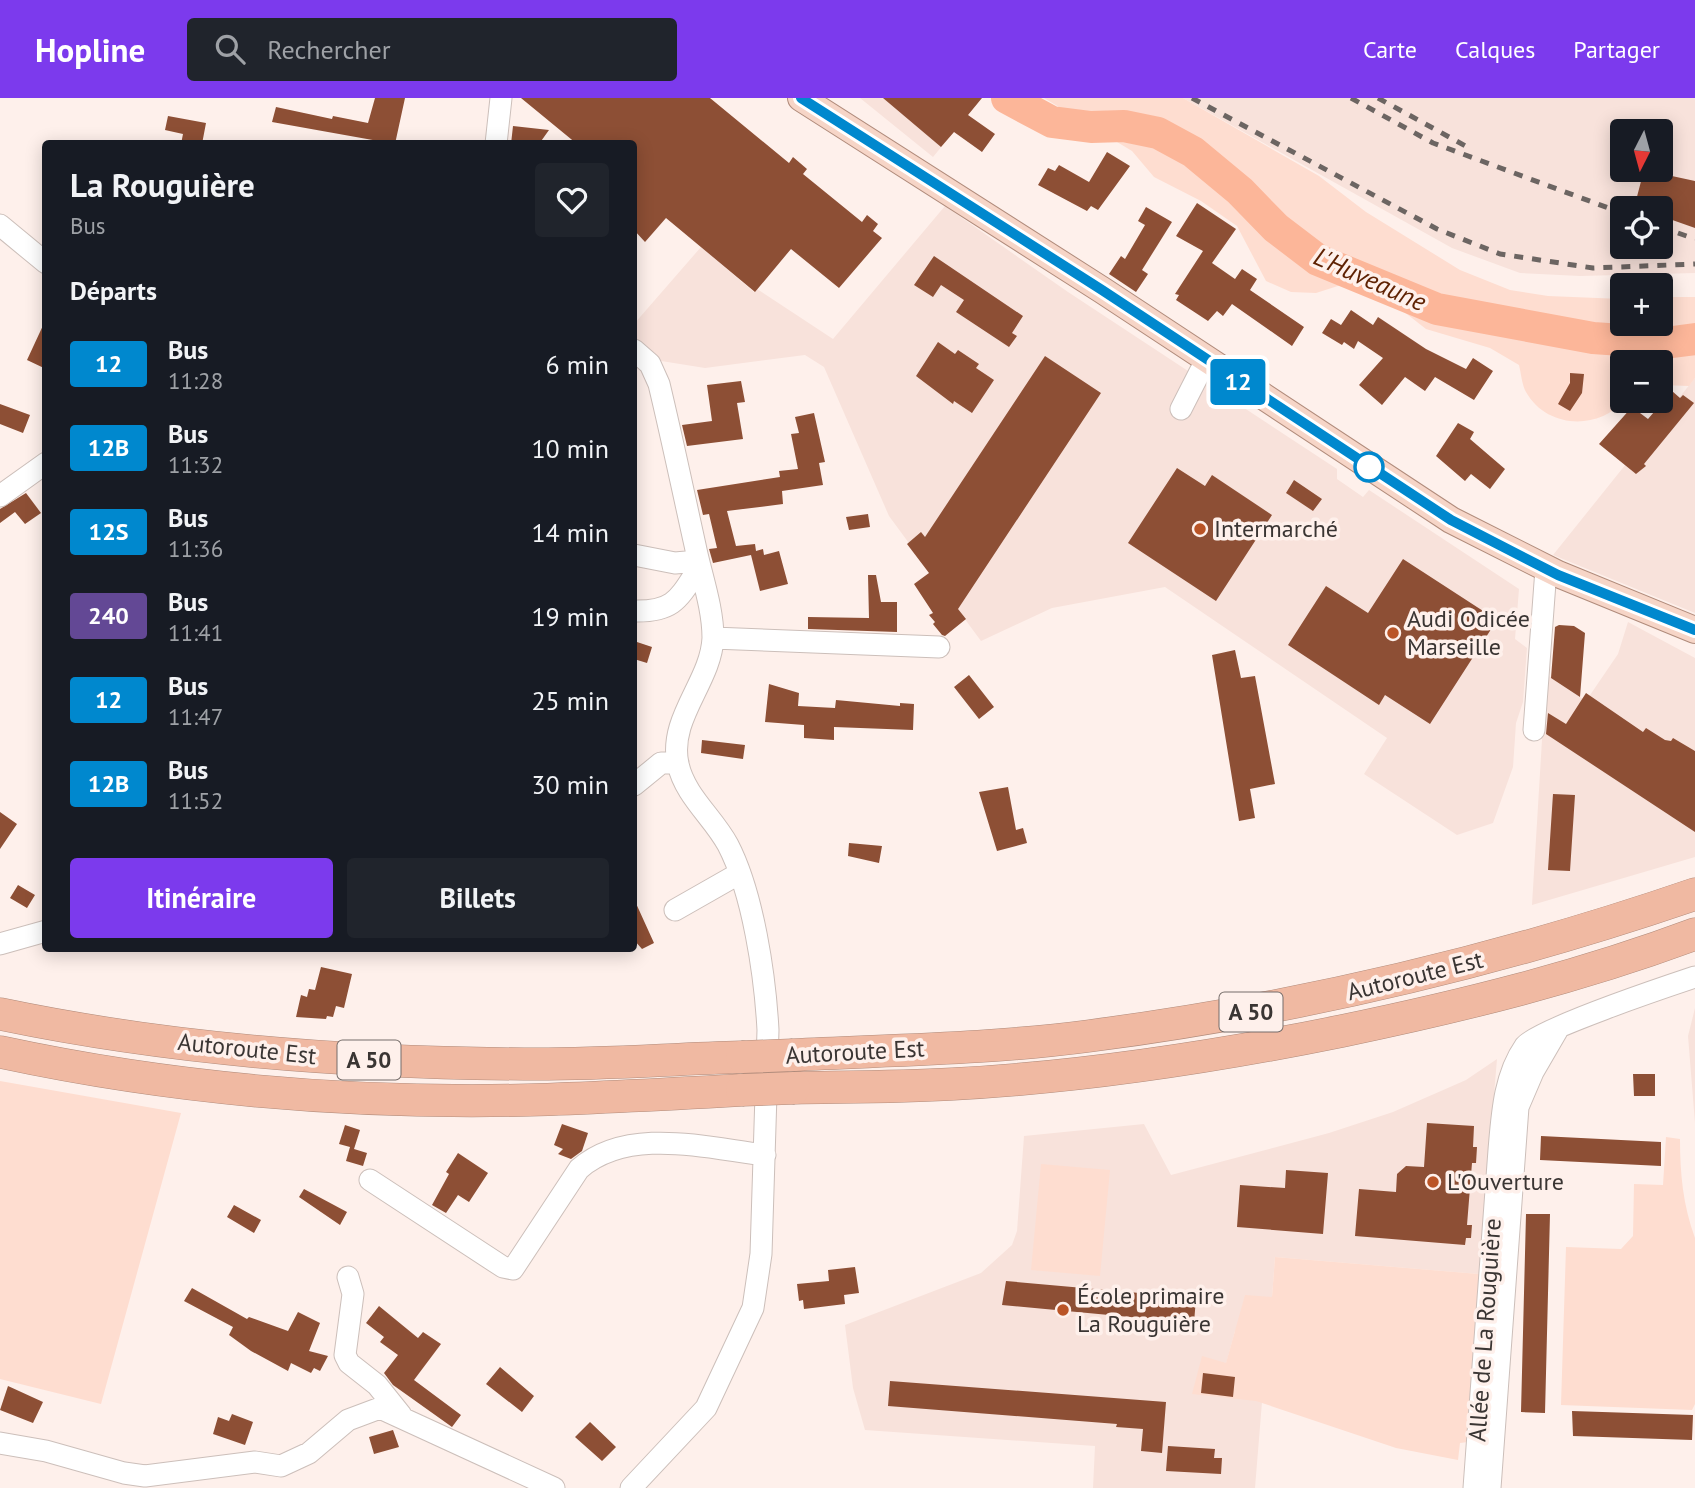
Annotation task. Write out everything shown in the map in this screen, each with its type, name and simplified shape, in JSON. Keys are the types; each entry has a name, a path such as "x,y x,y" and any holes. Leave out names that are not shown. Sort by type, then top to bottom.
{"highway":[{"path":"1528,947 1695,875"},
{"name":"Autoroute Est","path":"0,1014 57,1026 215,1047 342,1060 526,1064 793,1055 1086,1037 1203,1020 1351,993 1528,947 1695,894"},
{"name":"Autoroute Est","path":"0,1052 168,1080 335,1096 527,1100 955,1084 1112,1069 1247,1050 1461,1006 1635,957 1695,934"}],"main road":[{"path":"801,98 1102,290 1451,520 1546,569 1695,630"}],"street":[{"path":"496,140 500,98"},
{"path":"0,225 42,259"},
{"path":"631,1488 706,1408 753,1308 761,1254 766,996 740,873 727,843 690,793 678,763 680,724 710,656 713,638 659,384 650,364 637,353"},
{"path":"1181,409 1206,360"},
{"path":"0,496 42,466"},
{"path":"637,556 675,563 699,563"},
{"path":"637,611 666,609 677,601 699,563"},
{"path":"1534,730 1546,569"},
{"path":"713,638 939,647"},
{"path":"637,783 661,763 678,763"},
{"path":"675,910 740,873"},
{"path":"0,944 42,932"},
{"name":"Allée de La Rouguière","path":"1474,1488 1504,1097 1527,1043 1695,977"},
{"name":"Allée de La Rouguière","path":"1490,1488 1518,1107 1533,1072 1558,1029"},
{"path":"370,1181 503,1267 513,1269 579,1169 594,1156 615,1147 640,1145 676,1145 765,1155"},
{"path":"348,1277 353,1294 345,1354 349,1363 377,1385 404,1419"},
{"path":"0,1443 46,1451 124,1473 145,1476 255,1462 281,1466 309,1453 348,1420 371,1409 380,1408 554,1488"}],"shaded area":[{"path":"860,98 971,98 977,104 933,157"},
{"path":"1044,98 1183,98 1319,176 1366,212 1460,270 1510,290 1548,296 1610,299 1610,336 1673,336 1673,297 1695,297 1695,378 1689,386 1673,385 1673,350 1610,350 1610,412 1587,421 1559,419 1535,404 1526,392 1519,365 1490,348 1426,329 1394,304 1341,285 1316,293 1291,292 1266,281 1237,226 1201,201 1154,177 1132,151"},
{"path":"1183,98 1695,98 1695,273 1610,273 1610,275 1580,276 1520,273 1452,248"},
{"path":"945,206 1068,292 1337,469 1337,479 1363,497 1369,490 1519,589 1515,639 1527,648 1523,702 1516,723 1513,767 1493,823 1457,835 1364,774 1387,738 1165,587 1052,608 981,641 889,516 824,367 805,355 705,368 655,360 637,345 637,321 701,247 754,292 757,289 833,339"},
{"path":"1695,378 1695,613 1553,555 1667,413 1673,413 1673,405"},
{"path":"1628,622 1695,658 1695,857 1532,905 1546,674 1586,701 1618,654"},
{"path":"1695,1008 1695,1123 1688,1036"},
{"name":"École primaire La Rouguière","path":"1497,1059 1479,1274 1275,1257 1272,1297 1235,1331 1226,1364 1203,1357 1262,1402 1255,1488 1093,1488 1095,1446 865,1430 853,1388 845,1325 981,1273 1012,1245 1017,1231 1024,1136 1144,1124 1171,1175 1329,1133 1393,1112 1466,1080"},
{"path":"0,1081 181,1113 101,1404 0,1379"},
{"path":"1666,1137 1680,1139 1683,1189 1695,1238 1695,1404 1692,1410 1561,1405 1566,1247 1621,1249 1633,1236 1634,1184 1663,1185"},
{"path":"1041,1164 1110,1170 1100,1276 1031,1270"},
{"path":"1275,1257 1479,1274 1468,1442 1460,1443 1458,1460 1396,1448 1256,1401 1192,1394 1202,1356 1226,1363 1245,1295 1272,1297"}],"building":[{"path":"375,98 405,98 396,140 373,140 272,122 276,107 332,119 333,116 368,123"},
{"path":"521,98 710,98 789,163 793,157 807,169 803,174 862,222 867,215 878,224 873,231 882,238 839,288 791,249 755,292 666,218 645,242 637,233 637,140 572,140"},
{"path":"883,98 982,98 968,115 995,134 982,152 954,132 941,147"},
{"path":"168,116 206,123 203,140 182,140 183,134 165,130"},
{"path":"513,126 549,130 542,140 511,140"},
{"path":"1107,152 1130,166 1098,210 1091,206 1087,211 1038,185 1048,168 1055,171 1059,165 1089,182"},
{"path":"1673,176 1695,181 1695,228 1673,220 1673,196 1637,196 1641,182 1673,182"},
{"path":"1197,203 1236,229 1212,263 1235,279 1242,269 1257,279 1250,290 1304,327 1292,346 1232,304 1223,316 1217,311 1208,321 1176,300 1179,295 1175,294 1203,251 1176,236"},
{"path":"1146,207 1172,222 1142,270 1148,274 1136,292 1109,274 1121,256 1125,259 1145,225 1138,221"},
{"path":"934,256 1023,316 1012,333 1017,336 1009,347 956,312 964,300 941,285 933,297 914,285"},
{"path":"1351,310 1373,325 1378,317 1426,349 1466,369 1473,358 1493,371 1474,400 1435,377 1425,391 1405,377 1382,405 1359,385 1383,358 1358,341 1354,349 1322,333 1331,319 1341,325"},
{"path":"42,328 42,367 27,360"},
{"path":"938,342 955,354 958,350 979,364 976,368 994,380 972,413 954,401 953,404 916,376"},
{"path":"1045,356 1101,393 958,609 966,619 945,636 942,635 929,615 933,613 914,584 929,573 907,544 921,532 925,537"},
{"path":"1570,373 1584,374 1582,393 1570,411 1558,404 1570,383"},
{"path":"741,381 745,402 737,403 743,439 687,446 682,425 712,421 707,385"},
{"path":"1673,392 1680,398 1683,395 1694,403 1644,464 1646,466 1636,474 1599,444 1627,413 1640,413 1648,419 1653,413 1673,413"},
{"path":"0,404 30,415 23,433 0,424"},
{"path":"814,413 825,462 819,463 823,485 782,491 783,504 727,511 736,546 755,544 756,551 763,549 764,555 779,551 788,584 760,591 751,555 713,563 709,549 717,548 709,514 703,515 697,490 780,477 779,471 798,469 791,434 799,433 795,417"},
{"path":"1458,423 1474,432 1470,439 1505,469 1490,489 1471,474 1465,481 1436,456"},
{"name":"Intermarché","path":"1177,468 1205,486 1212,475 1272,515 1216,601 1128,543"},
{"path":"1294,480 1322,499 1313,511 1286,493"},
{"path":"26,493 41,513 25,524 15,512 0,523 0,509"},
{"path":"868,514 870,527 849,530 846,517"},
{"name":"Audi Odicée Marseille","path":"1403,559 1497,620 1430,724 1385,695 1379,705 1288,645 1326,586 1368,613"},
{"path":"868,575 876,575 881,602 897,602 897,632 808,629 808,617 869,618"},
{"path":"1574,626 1585,633 1580,697 1551,678 1555,627"},
{"path":"637,642 652,647 647,663 637,660"},
{"path":"1235,650 1241,678 1255,676 1275,784 1250,789 1255,818 1239,821 1212,655"},
{"path":"969,675 994,707 979,719 954,687"},
{"path":"769,684 799,693 798,706 835,708 836,700 900,706 900,703 914,704 913,730 834,727 834,740 804,738 804,725 765,722"},
{"path":"1586,693 1643,732 1646,728 1665,740 1671,741 1673,738 1695,751 1695,832 1546,734 1548,713 1566,724"},
{"path":"702,740 745,745 743,759 701,753"},
{"path":"1008,787 1016,830 1023,828 1027,843 997,851 979,792"},
{"path":"1553,794 1575,795 1570,871 1548,870"},
{"path":"0,812 17,824 0,849"},
{"path":"849,843 882,846 879,863 848,856"},
{"path":"18,885 35,895 27,908 10,898"},
{"path":"637,906 654,943 642,949 637,943"},
{"path":"321,967 352,974 344,1008 336,1006 333,1017 327,1016 326,1019 296,1017 301,995 307,997 309,989 315,990"},
{"path":"1633,1074 1655,1074 1655,1096 1634,1096"},
{"name":"L'Ouverture","path":"1427,1123 1474,1126 1473,1147 1477,1147 1476,1163 1472,1163 1467,1225 1472,1225 1471,1238 1466,1238 1465,1245 1355,1236 1359,1189 1396,1192 1397,1174 1406,1166 1424,1167"},
{"path":"562,1124 588,1133 582,1151 571,1159 558,1154 563,1149 554,1145"},
{"path":"345,1125 360,1130 354,1149 367,1153 363,1166 346,1161 350,1147 339,1144"},
{"path":"1541,1136 1661,1142 1661,1166 1540,1160"},
{"path":"458,1153 488,1173 469,1202 458,1195 446,1213 432,1205 449,1174 446,1172"},
{"path":"1286,1170 1328,1173 1323,1234 1237,1227 1240,1185 1285,1188"},
{"path":"304,1189 347,1212 340,1225 299,1197"},
{"path":"234,1205 261,1220 254,1233 227,1217"},
{"path":"1526,1214 1550,1214 1545,1413 1521,1412"},
{"path":"855,1267 859,1293 844,1295 845,1304 804,1309 803,1300 799,1301 797,1284 829,1281 828,1270"},
{"path":"1006,1281 1196,1298 1194,1323 1002,1305"},
{"path":"192,1288 247,1319 249,1317 288,1331 298,1312 320,1323 309,1351 328,1356 320,1371 314,1368 311,1373 291,1363 288,1371 251,1351 229,1335 233,1327 184,1301"},
{"path":"379,1306 418,1338 423,1332 441,1344 414,1380 461,1415 452,1427 393,1385 384,1373 398,1355 380,1342 384,1337 366,1323"},
{"path":"500,1367 534,1396 522,1412 486,1384"},
{"path":"1203,1373 1235,1377 1233,1397 1201,1393"},
{"path":"890,1381 1166,1402 1162,1453 1141,1451 1143,1429 1116,1427 1117,1424 888,1406"},
{"path":"8,1386 43,1402 33,1423 0,1410"},
{"path":"1572,1411 1693,1415 1692,1440 1573,1436"},
{"path":"232,1414 253,1422 245,1445 213,1434 218,1417 229,1421"},
{"path":"590,1422 616,1447 602,1461 575,1437"},
{"path":"393,1430 399,1447 374,1454 369,1437"},
{"path":"1168,1446 1215,1449 1214,1458 1222,1458 1221,1474 1166,1471"}],"waterway":[{"name":"L'Huveaune","path":"1007,98 1052,122 1091,127 1124,126 1158,133 1193,152 1240,191 1276,228 1318,260 1437,309 1593,338 1665,343 1695,339"}],"railway":[{"path":"1192,98 1437,229 1500,254 1593,268 1695,264"},
{"path":"1351,98 1433,143 1610,209"},
{"path":"1378,98 1471,149"},
{"path":"1673,231 1695,239"}],"bus line":[{"name":"12","path":"801,98 1102,290 1154,327 1451,520 1558,575 1695,630"}],"place":[{"name":"Intermarché","path":"1200,529"},
{"name":"Audi Odicée Marseille","path":"1393,633"},
{"name":"L'Ouverture","path":"1433,1182"},
{"name":"École primaire La Rouguière","path":"1063,1310"}]}
